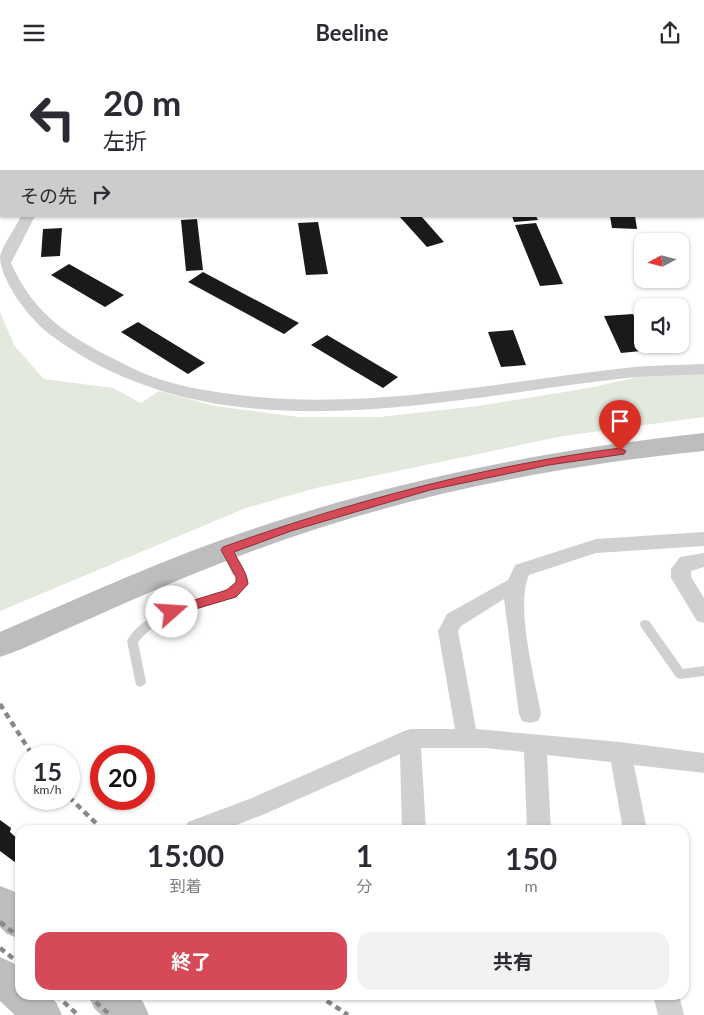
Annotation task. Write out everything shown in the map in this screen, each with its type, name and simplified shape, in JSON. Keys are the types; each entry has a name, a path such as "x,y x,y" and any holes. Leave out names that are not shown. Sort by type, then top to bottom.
{"street":[{"path":"27,217 4,263 14,288 42,322 104,363 158,385 222,399 302,407 324,407 420,401 627,373 704,369"},
{"path":"0,645 227,550 303,523 371,502 549,461 704,442"},
{"path":"530,714 513,604 515,585 522,570 596,547 704,539"},
{"path":"704,560 687,562 681,569 681,578 704,615"},
{"path":"467,737 448,631 454,620 505,589 515,585"},
{"path":"209,825 259,806 410,739 467,737 620,752 659,759 704,763"},
{"path":"410,739 414,825"},
{"path":"535,743 539,825"},
{"path":"620,752 634,825"},
{"path":"0,903 15,916"},
{"path":"0,976 15,990"},
{"path":"26,1000 43,1015"},
{"path":"113,1000 130,1015"},
{"path":"667,1000 671,1015"}],"lane":[{"path":"140,683 132,641 142,629 158,617 231,593 242,584 242,575 236,571 227,550"},
{"path":"645,624 680,674 704,671"}],"shaded area":[{"path":"0,312 14,345 44,379 113,388 141,403 159,391 215,406 299,417 380,417 478,406 589,388 642,376 704,373 704,417 563,436 316,488 246,508 0,611"}],"building":[{"path":"400,217 422,217 444,242 427,247"},
{"path":"512,217 536,217 538,220 514,222"},
{"path":"610,217 635,217 637,229 612,228"},
{"path":"197,219 203,270 186,271 181,220"},
{"path":"318,222 328,274 306,275 298,223"},
{"path":"536,223 563,284 540,286 515,225"},
{"path":"62,228 60,256 41,257 43,229"},
{"path":"69,264 124,295 105,307 51,275"},
{"path":"203,272 299,323 284,334 188,282"},
{"path":"633,314 634,352 621,353 604,316"},
{"path":"138,322 205,363 188,374 121,332"},
{"path":"513,330 526,365 501,367 488,332"},
{"path":"327,335 398,377 383,388 311,345"},
{"path":"0,820 11,828 10,832 15,836 15,862 0,851"}],"railway":[{"path":"0,704 26,745"},
{"path":"80,808 98,825"},
{"path":"0,922 15,934"},
{"path":"0,948 15,960"},
{"path":"62,1000 78,1015"},
{"path":"94,1000 110,1015"},
{"path":"326,1000 348,1015"}],"route":[{"path":"172,612 231,593 242,584 242,575 236,571 227,550 288,528 371,502 486,474 549,461 620,451"}]}
